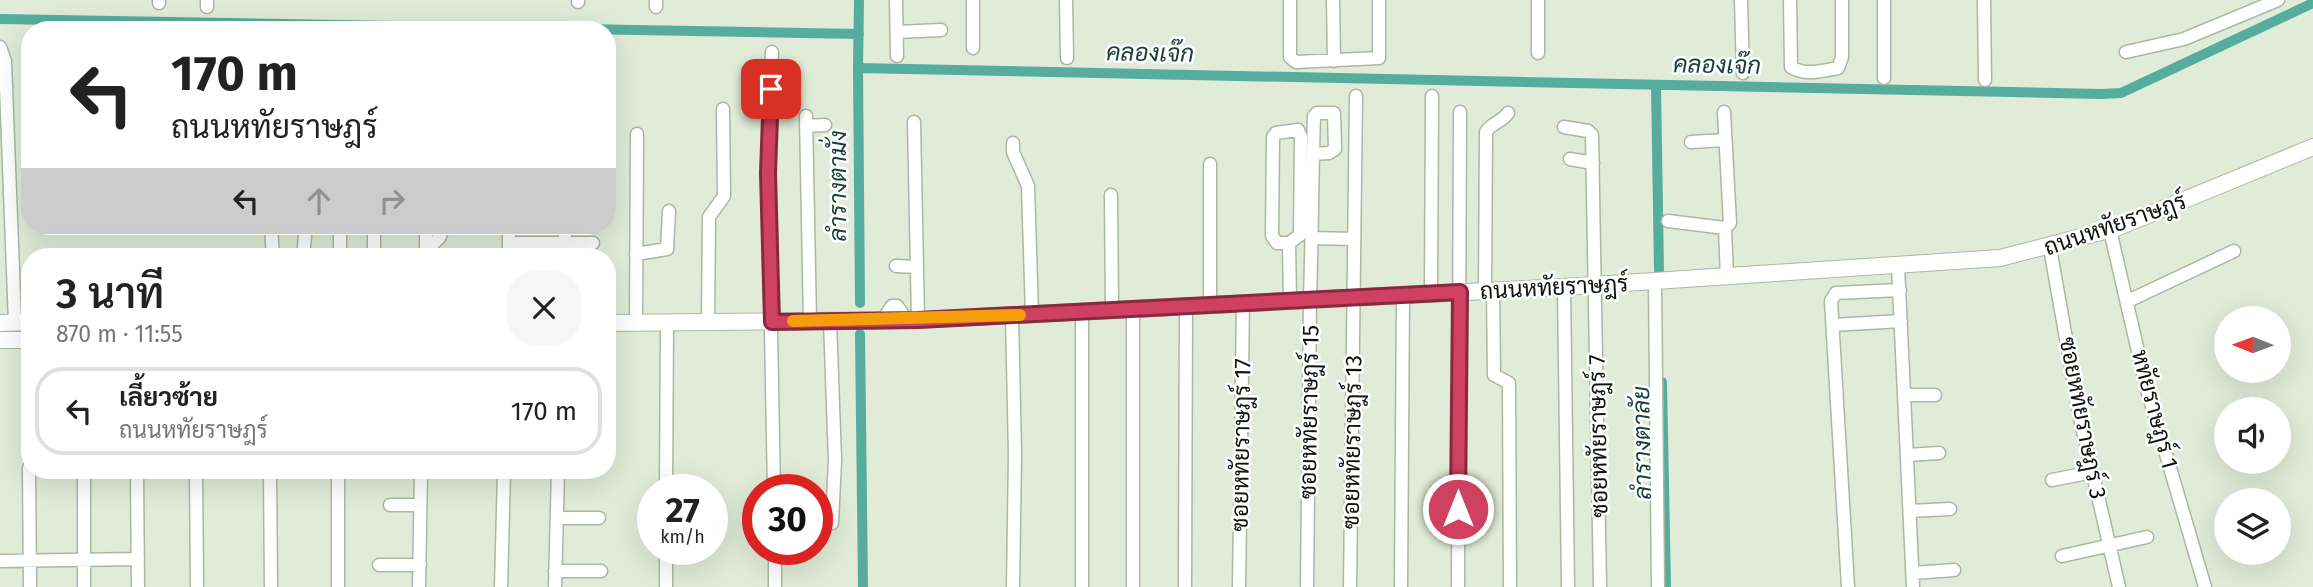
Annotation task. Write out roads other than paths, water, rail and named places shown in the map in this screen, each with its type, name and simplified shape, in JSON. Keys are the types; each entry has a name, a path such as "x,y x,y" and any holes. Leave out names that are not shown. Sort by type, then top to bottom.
{"main road":[{"name":"ถนนหทัยราษฎร์","path":"616,323 882,321 1012,316 1655,282 2000,258 2050,248 2110,230 2313,148"},
{"path":"0,340 21,340"}],"street":[{"path":"896,0 897,56"},
{"path":"973,0 973,48"},
{"path":"1066,0 1067,58"},
{"path":"1290,0 1292,60 1334,61 1379,58 1379,0"},
{"path":"1333,0 1334,61"},
{"path":"1538,0 1538,52"},
{"path":"1741,0 1743,73"},
{"path":"1790,0 1791,67 1799,72 1818,72 1838,68 1843,57 1842,0"},
{"path":"1884,0 1884,78"},
{"path":"1984,0 1985,79"},
{"path":"2126,52 2185,39 2278,0"},
{"path":"897,32 941,30"},
{"path":"0,47 5,61 15,323"},
{"path":"772,52 777,89 768,173 775,474"},
{"name":"ซอยหทัยราษฎร์ 13","path":"1350,587 1356,96"},
{"path":"1431,293 1432,96"},
{"path":"708,323 709,217 724,196 723,109"},
{"path":"1458,587 1460,112"},
{"path":"1724,112 1730,223 1725,228 1727,277"},
{"path":"1508,113 1505,119 1489,126 1486,132 1489,291 1494,375 1509,383 1510,587"},
{"path":"810,321 806,121 825,125"},
{"path":"912,320 917,267 914,122"},
{"name":"ซอยหทัยราษฎร์ 7","path":"1564,127 1591,133 1600,587"},
{"path":"1298,130 1301,137 1302,221 1300,235 1289,243 1277,243 1272,236 1273,137 1276,133 1298,130"},
{"path":"636,322 637,134"},
{"path":"1691,142 1726,140"},
{"path":"1013,143 1013,152 1028,186 1032,314"},
{"name":"ซอยหทัยราษฎร์ 15","path":"1307,587 1313,154"},
{"path":"1570,159 1593,163"},
{"path":"1210,164 1210,304"},
{"path":"1111,195 1112,310"},
{"path":"636,254 667,249 669,211"},
{"path":"1668,222 1725,228"},
{"name":"หทัยราษฎร์ 1","path":"2110,230 2146,386 2205,587"},
{"path":"509,235 509,248"},
{"path":"565,235 565,243"},
{"path":"1312,239 1354,239"},
{"path":"509,243 593,243"},
{"path":"1289,243 1290,300"},
{"name":"ซอยหทัยราษฎร์ 3","path":"2050,248 2093,472 2119,587"},
{"path":"2128,301 2234,251"},
{"path":"896,266 917,267"},
{"path":"1898,266 1913,580 1954,570"},
{"path":"1655,282 1658,587"},
{"path":"1564,287 1568,587"},
{"path":"1847,587 1831,301 1836,293 1900,290"},
{"path":"1401,587 1404,294"},
{"name":"ซอยหทัยราษฎร์ 17","path":"1239,587 1243,302"},
{"path":"1185,587 1186,306"},
{"path":"1133,309 1133,587"},
{"path":"1082,312 1082,587"},
{"path":"1012,316 1015,455 1013,587"},
{"path":"830,321 835,460 833,502"},
{"path":"1833,325 1902,321"},
{"path":"666,474 667,322"},
{"path":"1905,395 1935,395"},
{"path":"1908,455 1939,453"},
{"path":"2052,480 2093,472"},
{"path":"29,479 30,587"},
{"path":"84,479 84,587"},
{"path":"137,479 138,587"},
{"path":"196,479 197,587"},
{"path":"270,479 271,587"},
{"path":"338,479 338,587"},
{"path":"419,587 421,479"},
{"path":"501,587 504,479"},
{"path":"555,587 558,479"},
{"path":"390,505 420,505"},
{"path":"1910,511 1950,509"},
{"path":"557,518 599,518"},
{"path":"2062,555 2147,537"},
{"path":"0,561 138,559"},
{"path":"379,565 420,565"},
{"path":"666,565 666,587"},
{"path":"775,565 775,587"},
{"path":"555,571 601,571"}],"waterway":[{"name":"คลองเจ๊ก","path":"859,0 858,68 2101,94 2121,93 2313,3"},
{"name":"คลองเจ๊ก","path":"0,19 115,21"},
{"name":"คลองเจ๊ก","path":"616,30 859,34"},
{"name":"ลำรางตามั่ง","path":"858,68 860,303"},
{"name":"ลำรางตาลัย","path":"1656,85 1659,271"},
{"name":"ลำรางตามั่ง","path":"860,334 863,587"},
{"name":"ลำรางตาลัย","path":"1662,382 1666,587"}]}
